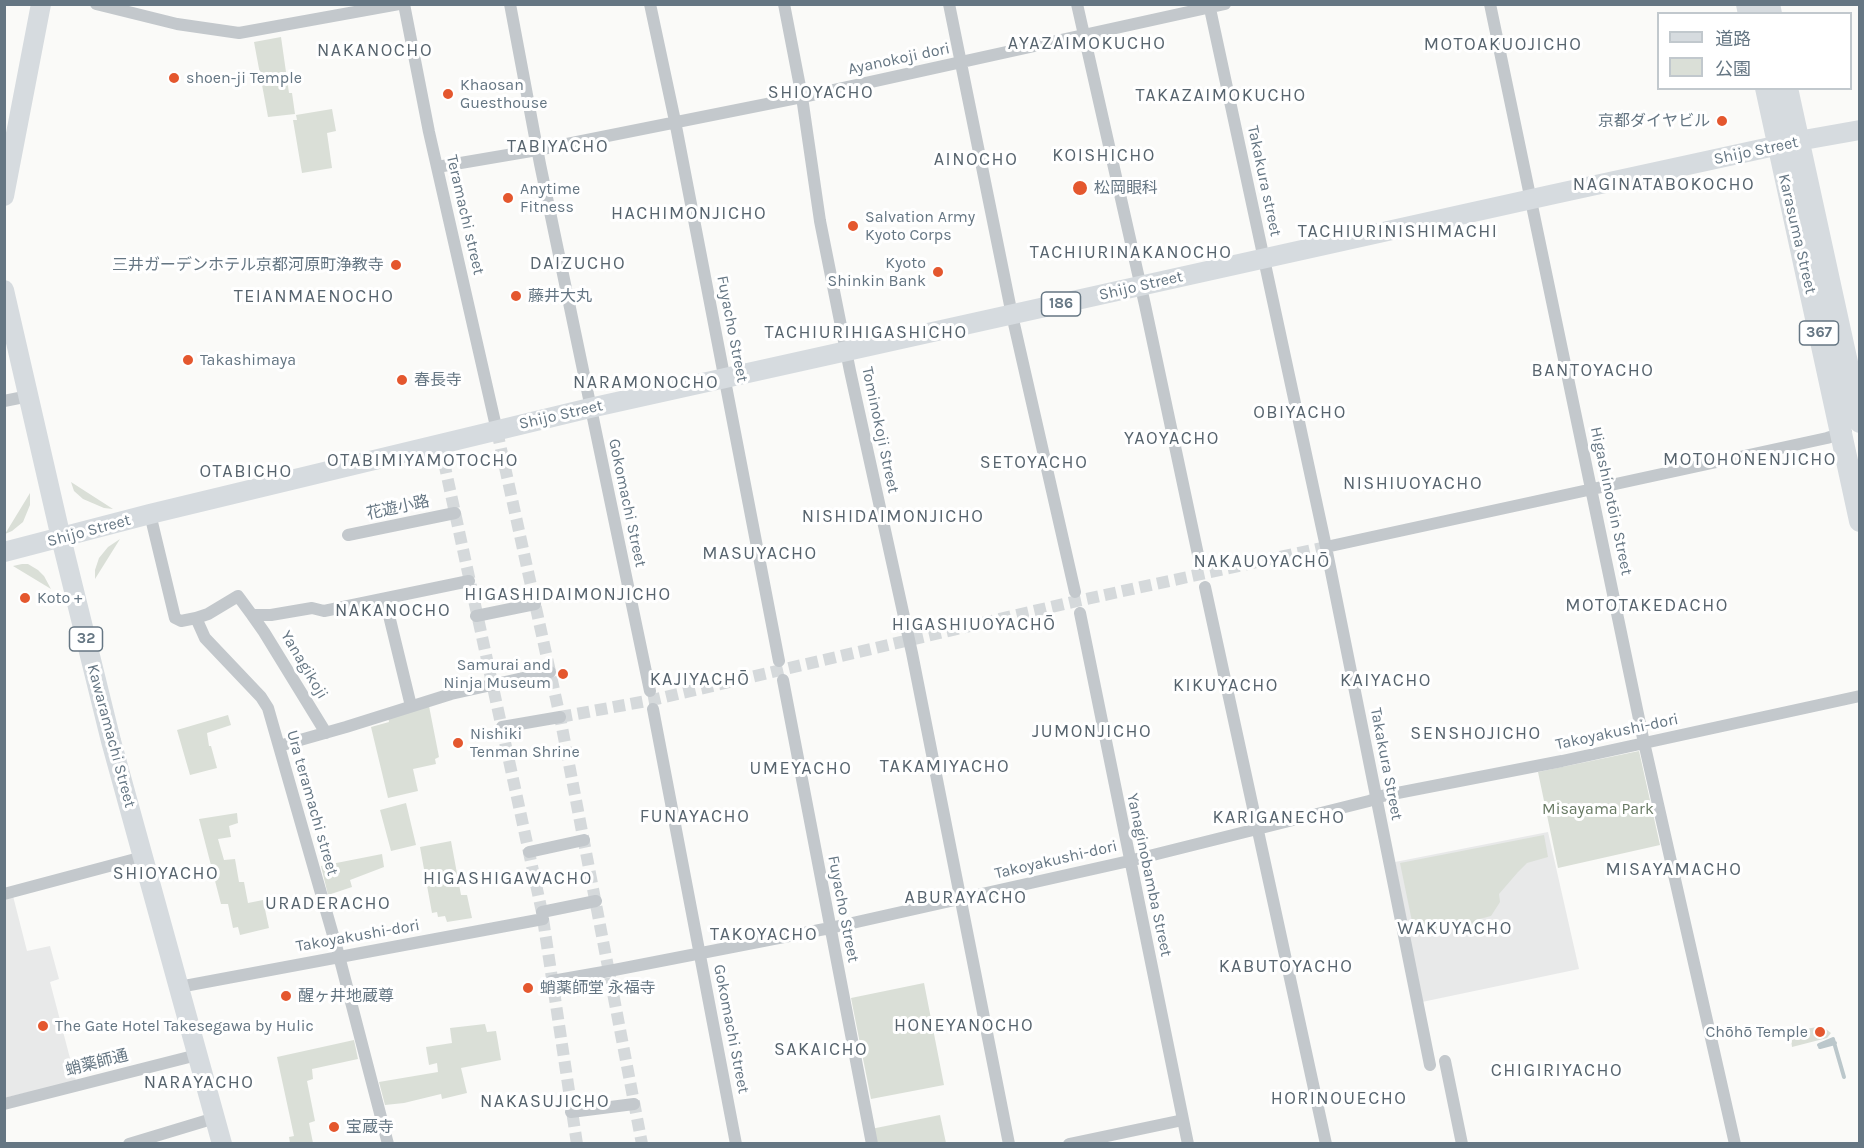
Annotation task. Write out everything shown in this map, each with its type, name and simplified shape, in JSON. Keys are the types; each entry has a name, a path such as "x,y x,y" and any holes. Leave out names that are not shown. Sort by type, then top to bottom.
{"highway":[{"name":"Karasuma Street","path":"1767,90 1788,143 1854,427 1860,521"},
{"name":"Karasuma Street","path":"1787,90 1788,143"}],"main road":[{"path":"4,196 10,137 41,4"},
{"name":"Shijo Street","path":"4,552 150,514 590,408 1788,143 1860,130"},
{"name":"Kawaramachi Street","path":"4,290 61,538 143,857 222,1143"}],"street":[{"path":"96,4 177,24 239,33 401,4"},
{"name":"Teramachi street","path":"401,4 497,431"},
{"name":"Gokomachi Street","path":"510,4 537,150 650,691"},
{"name":"Fuyacho Street","path":"650,4 675,121 779,661"},
{"name":"Tominokoji Street","path":"784,4 802,97 820,220 846,352 909,640 1009,1143"},
{"path":"949,4 1012,315 1075,592"},
{"path":"1077,4 1141,286 1200,564"},
{"name":"Ayanokoji dori","path":"437,166 537,150 802,97 1225,4"},
{"name":"Higashinotōin Street","path":"1490,4 1644,743 1735,1143"},
{"name":"Takakura street","path":"1210,6 1263,259"},
{"name":"Takakura Street","path":"1263,259 1326,547 1430,1065"},
{"path":"4,401 29,396"},
{"path":"1326,547 1854,427"},
{"name":"花遊小路","path":"348,535 455,513"},
{"path":"150,514 175,618 181,621 196,618"},
{"path":"252,615 285,614 312,609 324,611 469,581"},
{"path":"1204,587 1326,1143"},
{"name":"Yanagikoji","path":"196,618 208,614 238,596 264,632 326,733"},
{"path":"385,598 411,706"},
{"path":"476,616 535,604"},
{"name":"Yanaginobamba Street","path":"1080,613 1188,1143"},
{"name":"Ura teramachi street","path":"196,618 205,638 264,700 339,956 388,1143"},
{"path":"279,746 472,689 550,672"},
{"name":"Fuyacho Street","path":"783,680 872,1143"},
{"name":"Takoyakushi-dori","path":"552,981 609,972 830,928 1129,861 1376,798 1860,696"},
{"name":"Gokomachi Street","path":"653,709 736,1143"},
{"path":"502,727 560,717"},
{"path":"529,852 584,840"},
{"path":"4,894 143,857"},
{"name":"Takoyakushi-dori","path":"179,987 542,915 596,901"},
{"name":"蛸薬師通","path":"4,1104 198,1055"},
{"path":"1445,1061 1462,1143"},
{"path":"571,1112 634,1104"},
{"path":"129,1143 215,1118"},
{"path":"1069,1143 1183,1120"}],"shaded area":[{"path":"1548,832 1579,969 1422,1002 1395,862"},
{"path":"13,896 27,951 50,946 59,979 50,982 76,1081 4,1098 4,898"}],"green space":[{"path":"281,37 289,93 292,93 295,114 268,117 254,42"},
{"path":"332,109 336,131 327,133 332,168 302,173 293,120 297,120 296,115"},
{"path":"71,482 113,509 104,508 83,499 74,491"},
{"path":"30,493 30,505 23,522 5,534"},
{"path":"120,539 95,579 99,558 108,547"},
{"path":"28,564 38,570 51,589 13,566"},
{"path":"429,706 439,757 435,759 436,764 413,769 418,791 388,798 371,727 389,722 388,717"},
{"path":"228,715 231,725 207,733 217,768 190,775 177,730"},
{"name":"Misayama Park","path":"1639,751 1660,845 1558,868 1538,772"},
{"path":"406,803 416,845 391,851 380,810"},
{"path":"237,813 238,823 229,826 231,837 218,839 224,860 235,859 239,882 244,882 248,903 263,900 269,928 240,935 238,927 233,928 228,904 221,904 199,819"},
{"path":"1544,835 1548,857 1527,863 1518,872 1499,894 1500,902 1491,916 1476,920 1475,924 1415,936 1400,863"},
{"path":"451,841 461,895 467,895 472,918 447,922 445,916 438,917 437,912 432,913 420,847"},
{"path":"382,854 384,867 350,880 352,887 328,895 321,866"},
{"path":"924,983 944,1085 871,1099 851,998"},
{"path":"485,1024 487,1032 496,1031 501,1060 461,1068 467,1093 442,1099 441,1094 385,1105 379,1082 438,1072 437,1063 429,1065 426,1047 452,1043 450,1028"},
{"path":"1822,1026 1831,1033 1827,1038 1792,1047 1791,1039 1807,1036 1806,1029"},
{"path":"354,1040 358,1059 312,1069 313,1079 307,1081 315,1121 309,1123 313,1143 290,1143 289,1137 294,1136 277,1057"},
{"path":"940,1115 946,1143 874,1143 871,1129"}],"waterway":[{"path":"1819,1045 1833,1039 1844,1077"},
{"path":"1820,1047 1835,1043"}],"tunnel":[{"path":"497,431 560,717 642,1144"},
{"path":"440,444 542,912 577,1144"},
{"path":"560,717 652,700 1077,601 1326,547"}],"place":[{"name":"shoen-ji Temple","path":"174,78"},
{"name":"Khaosan Guesthouse","path":"448,94"},
{"name":"京都ダイヤビル","path":"1722,121"},
{"name":"松岡眼科","path":"1080,188"},
{"name":"Anytime Fitness","path":"508,198"},
{"name":"Salvation Army Kyoto Corps","path":"853,226"},
{"name":"三井ガーデンホテル京都河原町浄教寺","path":"396,265"},
{"name":"Kyoto Shinkin Bank","path":"938,272"},
{"name":"藤井大丸","path":"516,296"},
{"name":"Takashimaya","path":"188,360"},
{"name":"春長寺","path":"402,380"},
{"name":"Koto +","path":"25,598"},
{"name":"Samurai and Ninja Museum","path":"563,674"},
{"name":"Nishiki Tenman Shrine","path":"458,743"},
{"name":"蛸薬師堂 永福寺","path":"528,988"},
{"name":"醒ヶ井地蔵尊","path":"286,996"},
{"name":"The Gate Hotel Takesegawa by Hulic","path":"43,1026"},
{"name":"Chōhō Temple","path":"1820,1032"},
{"name":"宝蔵寺","path":"334,1127"}],"district":[{"name":"AYAZAIMOKUCHO","path":"1087,44"},
{"name":"MOTOAKUOJICHO","path":"1503,45"},
{"name":"NAKANOCHO","path":"375,51"},
{"name":"SHIOYACHO","path":"821,93"},
{"name":"TAKAZAIMOKUCHO","path":"1221,96"},
{"name":"TABIYACHO","path":"558,147"},
{"name":"KOISHICHO","path":"1104,156"},
{"name":"AINOCHO","path":"976,160"},
{"name":"NAGINATABOKOCHO","path":"1664,185"},
{"name":"HACHIMONJICHO","path":"689,214"},
{"name":"TACHIURINISHIMACHI","path":"1398,232"},
{"name":"TACHIURINAKANOCHO","path":"1131,253"},
{"name":"DAIZUCHO","path":"578,264"},
{"name":"TEIANMAENOCHO","path":"314,297"},
{"name":"TACHIURIHIGASHICHO","path":"866,333"},
{"name":"BANTOYACHO","path":"1593,371"},
{"name":"NARAMONOCHO","path":"646,383"},
{"name":"OBIYACHO","path":"1300,413"},
{"name":"YAOYACHO","path":"1172,439"},
{"name":"MOTOHONENJICHO","path":"1750,460"},
{"name":"OTABIMIYAMOTOCHO","path":"423,461"},
{"name":"SETOYACHO","path":"1034,463"},
{"name":"OTABICHO","path":"246,472"},
{"name":"NISHIUOYACHO","path":"1413,484"},
{"name":"NISHIDAIMONJICHO","path":"893,517"},
{"name":"MASUYACHO","path":"760,554"},
{"name":"NAKAUOYACHŌ","path":"1262,562"},
{"name":"HIGASHIDAIMONJICHO","path":"568,595"},
{"name":"MOTOTAKEDACHO","path":"1647,606"},
{"name":"NAKANOCHO","path":"393,611"},
{"name":"HIGASHIUOYACHŌ","path":"974,625"},
{"name":"KAJIYACHŌ","path":"700,680"},
{"name":"KAIYACHO","path":"1386,681"},
{"name":"KIKUYACHO","path":"1226,686"},
{"name":"JUMONJICHO","path":"1092,732"},
{"name":"SENSHOJICHO","path":"1476,734"},
{"name":"TAKAMIYACHO","path":"945,767"},
{"name":"UMEYACHO","path":"801,769"},
{"name":"FUNAYACHO","path":"695,817"},
{"name":"KARIGANECHO","path":"1279,818"},
{"name":"MISAYAMACHO","path":"1674,870"},
{"name":"SHIOYACHO","path":"166,874"},
{"name":"HIGASHIGAWACHO","path":"508,879"},
{"name":"ABURAYACHO","path":"966,898"},
{"name":"URADERACHO","path":"328,904"},
{"name":"WAKUYACHO","path":"1455,929"},
{"name":"TAKOYACHO","path":"764,935"},
{"name":"KABUTOYACHO","path":"1286,967"},
{"name":"HONEYANOCHO","path":"964,1026"},
{"name":"SAKAICHO","path":"821,1050"},
{"name":"CHIGIRIYACHO","path":"1557,1071"},
{"name":"NARAYACHO","path":"199,1083"},
{"name":"HORINOUECHO","path":"1339,1099"},
{"name":"NAKASUJICHO","path":"545,1102"}]}
